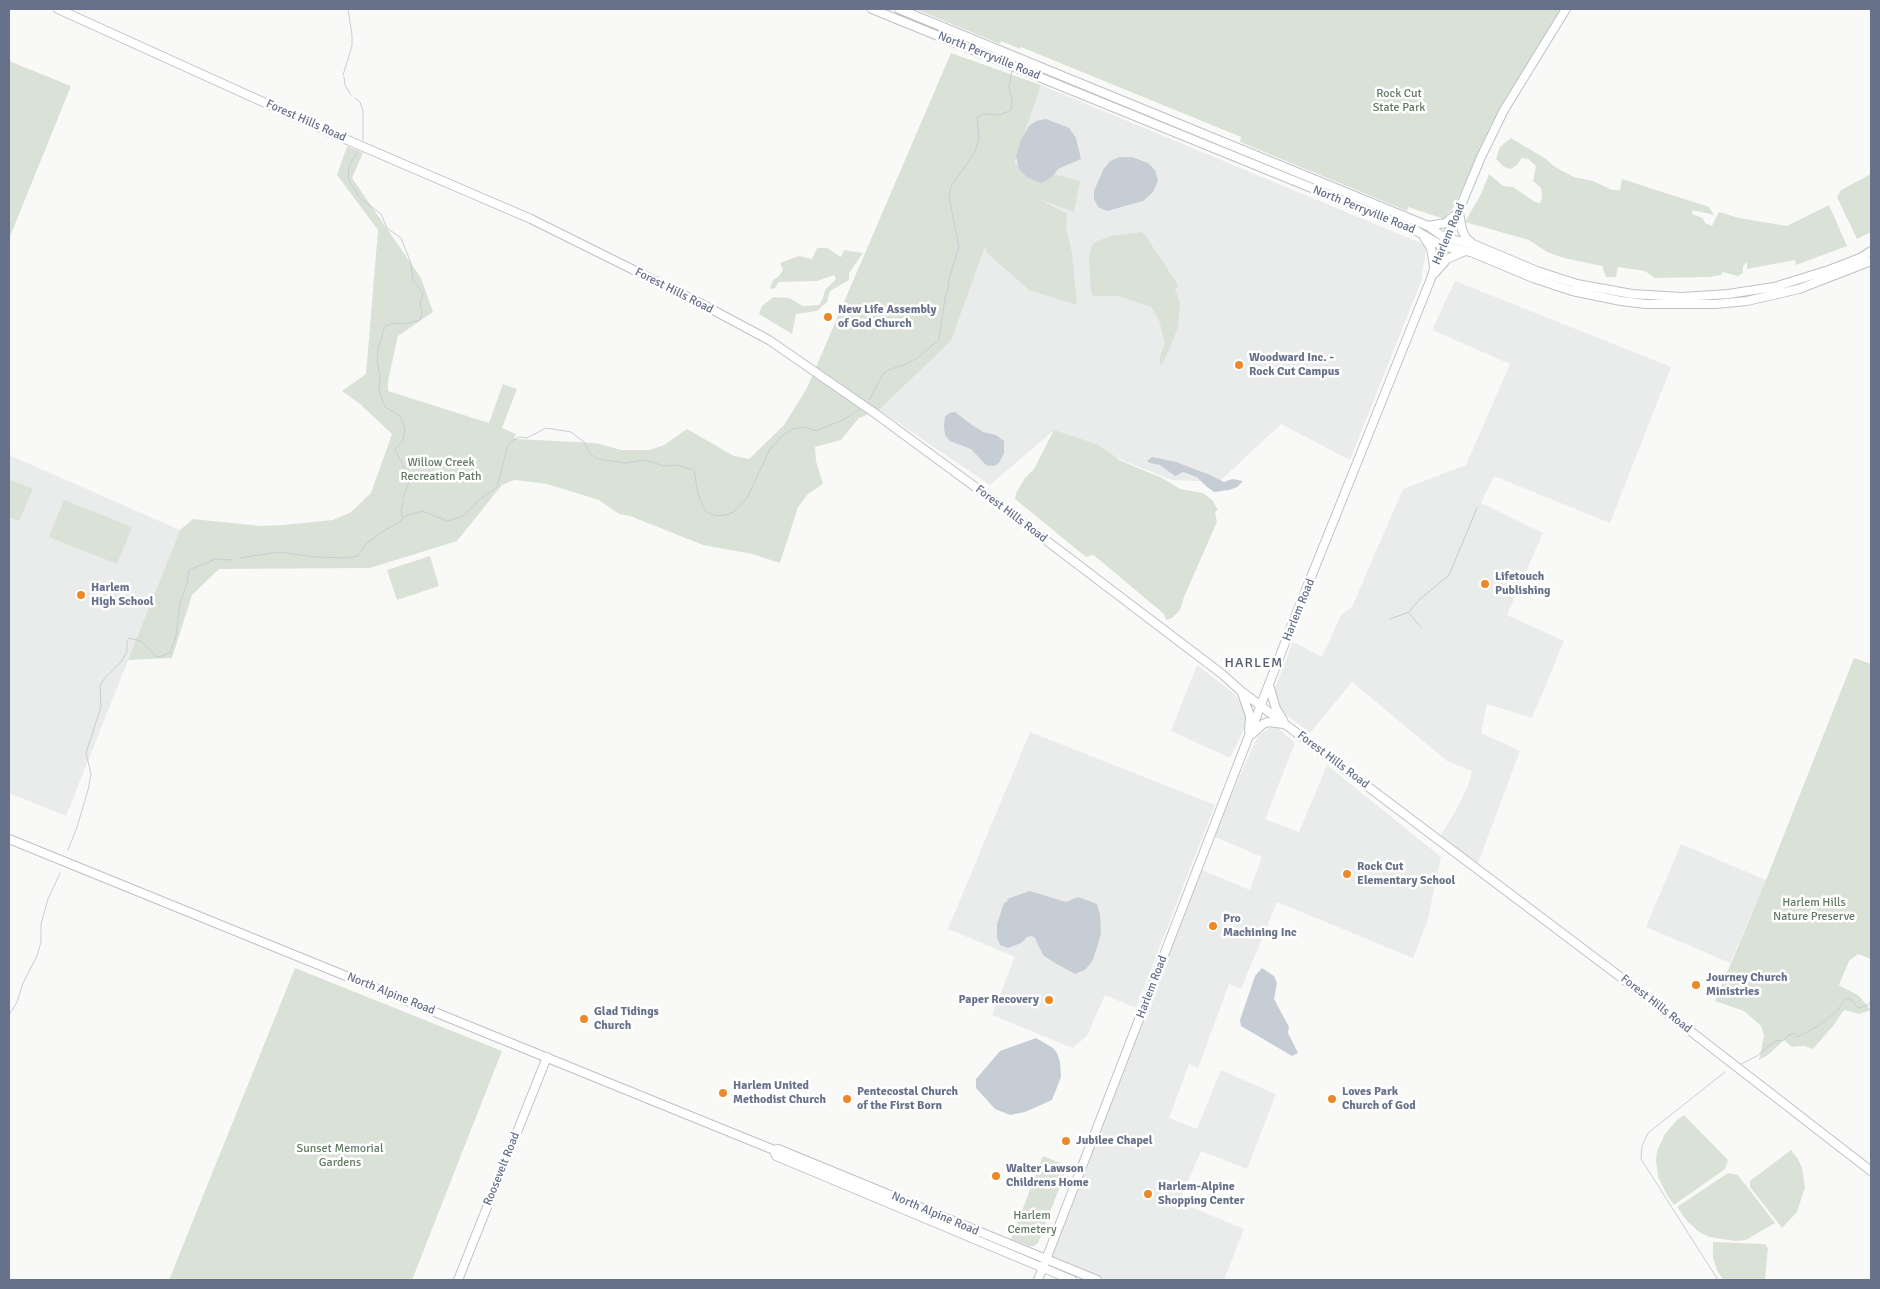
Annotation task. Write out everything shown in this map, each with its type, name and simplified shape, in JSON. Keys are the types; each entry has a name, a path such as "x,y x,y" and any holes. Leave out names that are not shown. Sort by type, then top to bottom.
{"main road":[{"name":"Forest Hills Road","path":"58,9 423,174 531,219 698,302 769,340 869,409 997,503 1222,674 1241,691 1631,985 1871,1171"},
{"name":"North Perryville Road","path":"872,9 1443,242 1472,248 1577,284 1632,294 1682,297 1728,294 1774,287 1829,270 1860,258 1871,251"},
{"name":"North Perryville Road","path":"899,9 1428,226 1443,242"},
{"name":"Harlem Road","path":"1038,1280 1269,685 1430,281 1443,242 1504,110 1566,9"},
{"path":"1428,226 1446,223 1459,210"},
{"path":"1430,281 1447,259 1472,248 1462,230 1459,210"},
{"path":"1415,230 1428,242 1431,248 1434,267 1430,281"},
{"name":"North Perryville Road","path":"1472,248 1533,278 1572,291 1621,301 1673,305 1716,304 1768,296 1815,283 1871,260"},
{"path":"1269,685 1276,708 1286,724"},
{"path":"1241,691 1250,716 1249,737"},
{"path":"1249,737 1263,724 1268,722 1286,724"},
{"name":"North Alpine Road","path":"9,839 774,1150 778,1149 1097,1280"},
{"name":"Roosevelt Road","path":"458,1280 547,1057"},
{"name":"North Alpine Road","path":"774,1150 776,1156 1072,1280"}],"shaded area":[{"path":"1041,85 1423,244 1426,250 1421,282 1350,460 1281,424 1219,482 1172,480 1052,432 990,485 879,410 951,341"},
{"path":"1046,119 1069,128 1076,138 1081,159 1058,169 1052,177 1041,183 1028,178 1019,169 1016,156 1021,140 1029,126 1036,121"},
{"path":"1120,157 1132,157 1148,163 1155,170 1158,180 1153,192 1143,201 1107,211 1098,207 1094,199 1094,191 1103,170 1110,161"},
{"path":"1455,281 1671,367 1610,523 1494,476 1481,503 1543,533 1507,615 1564,641 1532,718 1487,704 1481,733 1520,751 1477,866 1440,836 1468,786 1472,771 1447,761 1352,682 1310,733 1285,714 1275,697 1275,688 1293,642 1322,657 1341,615 1352,607 1403,489 1466,465 1510,364 1432,330"},
{"path":"955,412 983,432 996,435 1004,441 1004,453 999,463 994,466 986,465 971,449 950,441 945,435 945,417 949,413"},
{"name":"Harlem High School","path":"9,455 180,530 66,816 9,793"},
{"path":"1152,457 1176,462 1224,482 1232,479 1243,481 1237,487 1214,492 1197,477 1183,472 1175,476 1160,465 1147,461"},
{"path":"1197,665 1236,695 1245,712 1246,725 1230,758 1171,731"},
{"path":"1271,726 1277,727 1295,743 1265,819 1299,832 1327,765 1441,857 1428,919 1413,958 1277,902 1241,989 1229,984 1198,1068 1189,1064 1169,1118 1197,1129 1221,1070 1276,1094 1247,1169 1201,1151 1179,1202 1244,1229 1224,1280 1103,1280 1049,1257 1202,870 1250,890 1262,857 1213,836 1253,746 1259,735"},
{"path":"1030,732 1215,805 1136,1008 1105,995 1087,1036 1072,1048 992,1015 1015,957 948,929"},
{"path":"1681,844 1766,880 1730,963 1646,927"},
{"path":"1030,891 1066,902 1078,897 1097,904 1100,914 1101,934 1093,960 1085,970 1075,974 1055,963 1043,955 1035,938 1032,936 1008,948 1000,945 997,938 997,924 1004,903 1008,901 1007,899"},
{"path":"1262,968 1274,976 1277,983 1274,999 1289,1027 1288,1033 1298,1053 1292,1056 1241,1026 1240,1020 1255,976"},
{"path":"1036,1038 1053,1048 1060,1062 1061,1077 1052,1100 1025,1112 1010,1115 995,1109 976,1088 976,1079 1000,1051"}],"green space":[{"name":"Rock Cut State Park","path":"915,9 1563,9 1490,127 1455,205 1444,219 1408,207 1407,211 1240,142 1241,137 1021,47 1020,49 1001,41 1000,44"},
{"name":"Willow Creek Recreation Path","path":"951,53 1041,85 1014,164 1080,181 1074,212 1037,198 1067,214 1066,228 1072,253 1077,305 1029,290 987,253 985,246 951,341 879,410 859,418 841,440 815,447 816,461 823,484 808,494 798,507 780,563 752,554 703,545 630,516 619,514 599,500 547,484 514,480 502,485 457,541 370,568 219,569 192,595 172,658 128,660 180,530 193,519 260,526 333,520 351,512 371,493 392,434 360,404 342,391 366,374 378,230 337,175 347,146 363,153 352,178 421,278 433,312 398,336 388,381 388,391 489,423 503,384 517,389 502,428 516,434 514,438 517,439 596,443 621,450 650,450 664,445 687,429 734,456 749,459 784,425 807,388"},
{"path":"9,61 71,86 9,239"},
{"path":"1511,138 1574,177 1593,181 1612,190 1620,190 1622,179 1709,207 1714,215 1693,210 1692,214 1703,218 1705,223 1712,226 1719,212 1739,218 1787,226 1829,205 1847,246 1796,265 1795,260 1747,269 1747,262 1743,266 1743,273 1738,276 1723,272 1721,275 1709,277 1655,278 1645,271 1618,267 1616,277 1606,277 1602,266 1564,258 1547,252 1529,240 1465,222 1481,194 1489,174 1503,186 1513,187 1535,202 1540,203 1542,199 1541,188 1533,181 1536,166 1528,159 1522,158 1511,169 1504,167 1496,159 1500,147"},
{"path":"1871,174 1871,232 1857,239 1837,197 1841,190"},
{"path":"1142,232 1178,285 1175,290 1180,302 1178,328 1161,365 1159,360 1165,343 1159,320 1151,307 1119,296 1093,296 1091,292 1089,257 1092,245 1097,241 1112,236"},
{"path":"817,248 827,248 841,257 844,250 863,253 849,273 849,280 830,291 827,302 817,311 796,314 792,334 759,314 762,306 773,297 789,298 803,306 819,305 825,290 836,279 834,275 817,281 779,282 774,289 770,288 773,280 783,270 780,263 799,256 812,259"},
{"path":"1054,430 1096,444 1119,460 1162,478 1180,489 1203,493 1213,501 1218,510 1215,512 1217,522 1180,610 1172,618 1166,620 1164,614 1096,557 1093,555 1086,557 1015,499 1016,493 1025,478 1034,469"},
{"path":"9,479 33,489 19,521 9,517"},
{"path":"64,500 132,527 117,564 49,537"},
{"path":"430,556 439,586 397,600 387,570"},
{"name":"Harlem Hills Nature Preserve","path":"1854,658 1871,664 1871,959 1858,954 1849,961 1839,985 1859,996 1871,1010 1859,1014 1844,1010 1813,1049 1804,1046 1792,1047 1784,1040 1768,1055 1759,1060 1764,1036 1761,1026 1744,1011 1715,1001 1766,880"},
{"name":"Sunset Memorial Gardens","path":"295,968 502,1051 412,1280 169,1280"},
{"path":"1684,1115 1728,1160 1725,1169 1674,1205 1658,1177 1657,1151 1665,1134"},
{"path":"1791,1150 1802,1168 1805,1187 1797,1212 1782,1228 1750,1187 1750,1181"},
{"name":"Harlem Cemetery","path":"1043,1156 1068,1166 1038,1243 1034,1246 1029,1246 1011,1239"},
{"path":"1728,1173 1738,1175 1775,1223 1746,1240 1735,1241 1709,1237 1699,1232 1687,1221 1677,1207"},
{"path":"1713,1242 1765,1244 1768,1248 1765,1280 1723,1280 1713,1258"}],"waterway":[{"path":"343,75 352,46 348,9"},
{"path":"869,400 883,374 917,358 939,340 948,282 959,247 949,197 951,186 975,152 979,139 977,117 985,114 1000,115 1011,110 1012,100 1009,87 1012,69"},
{"path":"344,77 345,85 351,95"},
{"path":"355,98 360,102 363,111 363,140"},
{"path":"358,151 349,166 348,178 359,197 381,214 387,228 401,238 411,263 413,280 423,293 420,303 422,312 420,320 406,324 396,323 386,326 378,349 379,392 385,407 400,416 405,428 403,440 395,450 410,479 403,498"},
{"path":"239,558 279,552 315,557 347,558 358,556 366,544 401,521 403,517 422,511 448,521 462,516 477,501 497,487 507,448 512,441 519,437 527,438 546,428 571,432 584,442 590,454 598,459 625,463 645,460 664,466 676,465 694,470 698,494 705,511 716,516 726,515 734,512 747,498 770,449 783,435 793,429 804,427 816,431 845,419 861,408"},
{"path":"402,517 403,501"},
{"path":"1390,619 1409,612 1419,600 1449,575 1477,508"},
{"path":"68,850 88,790 91,774 86,753 101,707 100,686 104,679 121,662 127,651 129,638 141,641 156,656 159,657 170,653 176,636 180,603 189,570 216,559 232,560"},
{"path":"1409,613 1421,627"},
{"path":"9,1015 17,1002 23,983 37,956 41,942 41,924 48,899 60,873"},
{"path":"1741,1064 1757,1056 1775,1041 1784,1040 1794,1033 1798,1037 1818,1026 1838,1010 1845,999 1851,999 1858,1008 1868,1005 1871,1001"},
{"path":"1718,1280 1641,1159 1642,1146 1648,1133 1725,1072"}],"place":[{"name":"New Life Assembly of God Church","path":"828,317"},
{"name":"Woodward Inc. - Rock Cut Campus","path":"1239,365"},
{"name":"Lifetouch Publishing","path":"1485,584"},
{"name":"Harlem High School","path":"81,595"},
{"name":"Rock Cut Elementary School","path":"1347,874"},
{"name":"Pro Machining Inc","path":"1213,926"},
{"name":"Journey Church Ministries","path":"1696,985"},
{"name":"Paper Recovery","path":"1049,1000"},
{"name":"Glad Tidings Church","path":"584,1019"},
{"name":"Harlem United Methodist Church","path":"723,1093"},
{"name":"Pentecostal Church of the First Born","path":"847,1099"},
{"name":"Loves Park Church of God","path":"1332,1099"},
{"name":"Jubilee Chapel","path":"1066,1141"},
{"name":"Walter Lawson Childrens Home","path":"996,1176"},
{"name":"Harlem-Alpine Shopping Center","path":"1148,1194"}],"district":[{"name":"HARLEM","path":"1254,663"}]}
